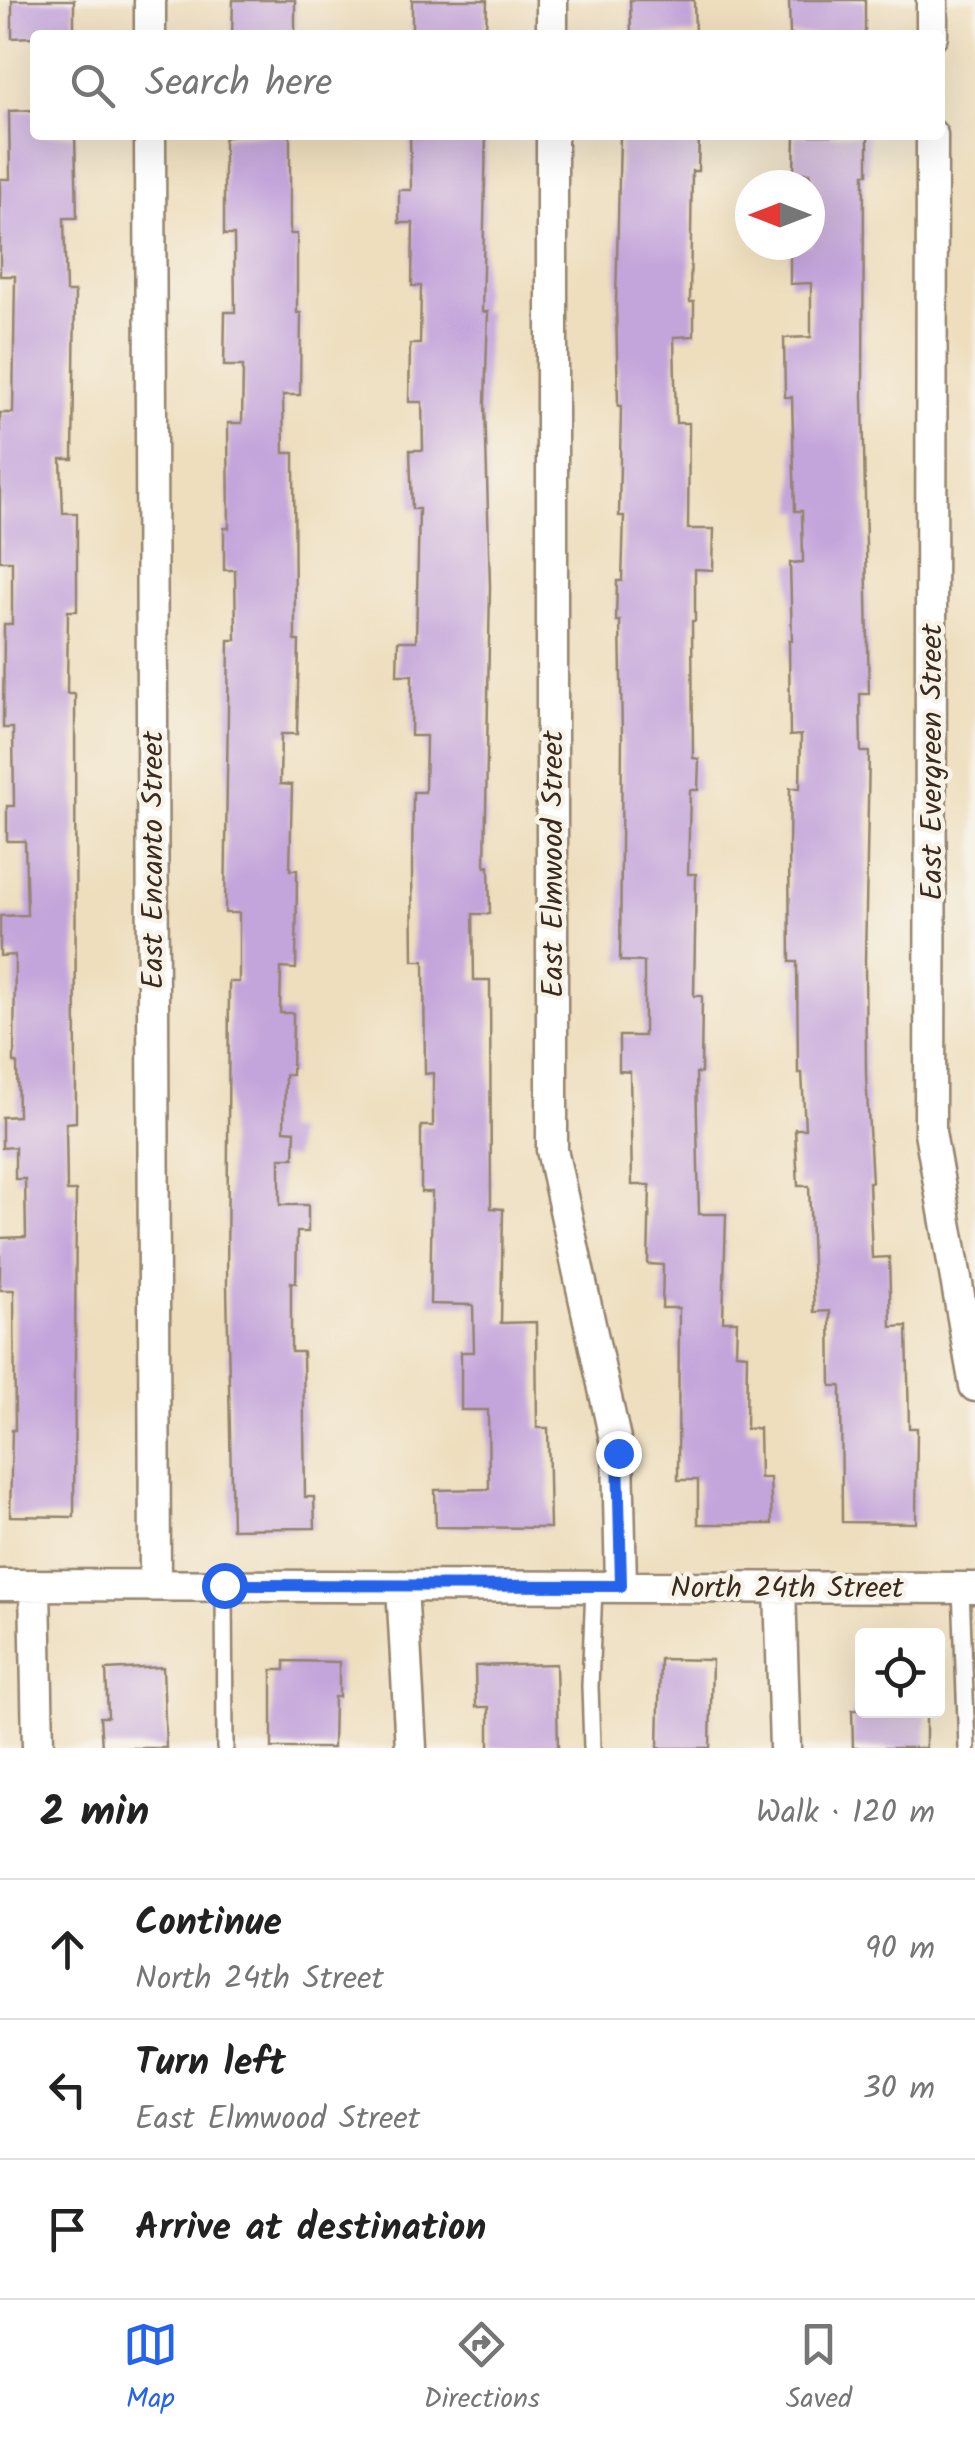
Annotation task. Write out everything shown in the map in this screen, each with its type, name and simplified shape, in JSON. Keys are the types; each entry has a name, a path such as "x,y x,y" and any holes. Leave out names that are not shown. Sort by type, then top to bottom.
{"street":[{"path":"150,0 150,30"},
{"path":"552,0 552,30"},
{"path":"932,0 932,30"},
{"name":"East Encanto Street","path":"150,140 155,1585"},
{"name":"East Elmwood Street","path":"552,140 552,1150 618,1453 608,1586"},
{"name":"East Evergreen Street","path":"932,140 930,1132 975,1386"},
{"name":"North 24th Street","path":"0,1584 968,1588"},
{"path":"35,1585 38,1748"},
{"path":"402,1586 410,1748"},
{"path":"780,1588 785,1748"}],"lane":[{"path":"224,1585 224,1748"},
{"path":"592,1748 590,1686 608,1586"},
{"path":"967,1748 968,1588"}],"building":[{"path":"12,0 74,0 74,30 30,30 30,37 12,38"},
{"path":"233,0 295,0 295,30 232,30"},
{"path":"412,0 487,0 486,30 412,30"},
{"path":"630,0 694,0 695,30 631,30"},
{"path":"789,0 865,0 865,30 790,30"},
{"path":"30,110 30,140 75,140 77,218 64,218 66,292 75,292 73,459 61,459 63,513 77,513 77,611 68,611 67,694 75,694 76,1122 66,1123 67,1191 76,1191 74,1517 10,1516 15,1430 14,1290 0,1290 0,1238 26,1237 25,1179 15,1179 15,1147 2,1148 2,1117 18,1116 14,1063 15,955 0,956 0,916 27,915 25,841 7,841 7,806 14,806 13,728 3,728 4,624 12,624 12,561 0,561 0,413 13,413 15,276 0,276 0,179 10,179 9,111"},
{"path":"224,140 290,140 290,234 297,234 297,313 301,313 300,395 283,395 284,453 294,453 295,641 299,641 297,734 281,734 280,784 292,785 290,870 297,870 296,969 281,968 280,1013 293,1013 292,1075 285,1075 284,1130 295,1131 294,1158 280,1158 280,1205 308,1205 308,1232 297,1232 296,1283 291,1282 291,1352 303,1352 305,1497 314,1497 315,1528 232,1529 227,1286 229,982 239,982 239,913 225,913 229,640 236,640 235,570 224,570 224,528 229,528 228,423 242,423 243,366 224,366 225,312 235,312 234,235 224,235"},
{"path":"410,140 486,140 482,312 488,312 485,403 490,586 485,867 489,866 490,914 473,914 474,980 490,980 491,1208 503,1209 501,1323 536,1322 537,1428 548,1428 550,1528 436,1527 435,1490 489,1489 488,1410 461,1410 461,1352 474,1352 473,1305 430,1304 432,1192 421,1192 421,1126 433,1126 433,1073 425,1074 424,961 413,961 412,868 413,792 425,792 426,736 411,736 412,675 397,675 398,641 416,641 419,509 412,509 410,450 423,450 422,402 409,402 410,344 420,344 421,286 412,286 413,223 399,223 399,190 411,190"},
{"path":"620,140 699,140 698,171 692,171 690,302 694,302 694,336 674,337 676,423 689,423 688,529 714,529 713,570 695,569 692,621 693,758 699,759 698,790 690,790 688,874 696,874 694,996 702,996 701,1073 696,1073 699,1214 726,1214 723,1321 737,1321 736,1353 747,1354 746,1429 759,1428 760,1478 770,1478 772,1524 698,1524 698,1480 678,1480 679,1308 662,1308 663,1265 648,1264 650,1185 632,1185 630,1072 619,1071 619,1036 644,1036 644,962 620,961 622,737 620,621 616,621 624,516 619,516 621,406 616,304"},
{"path":"795,140 868,140 868,174 864,174 863,397 869,694 860,694 861,752 869,752 865,962 869,1182 872,1258 889,1257 891,1327 907,1326 909,1428 917,1428 916,1523 842,1522 841,1386 831,1386 830,1311 814,1312 809,1186 798,1186 795,1129 805,1129 802,1073 798,1073 797,962 790,962 789,845 790,788 800,788 801,735 790,736 789,641 790,563 803,562 802,511 795,511 792,397 785,397 784,338 811,337 811,283 790,284 790,260 825,260 825,170 794,170"},
{"path":"660,1659 712,1660 710,1748 658,1748"},
{"path":"285,1661 339,1662 333,1748 272,1748 272,1670 285,1670"},
{"path":"556,1664 558,1748 489,1748 489,1707 476,1707 475,1666"},
{"path":"163,1667 166,1748 102,1748 100,1717 108,1717 106,1670"},
{"path":"852,1710 855,1718 926,1718 926,1748 853,1748"}],"route":[{"path":"224,1585 621,1586 618,1453"}]}
